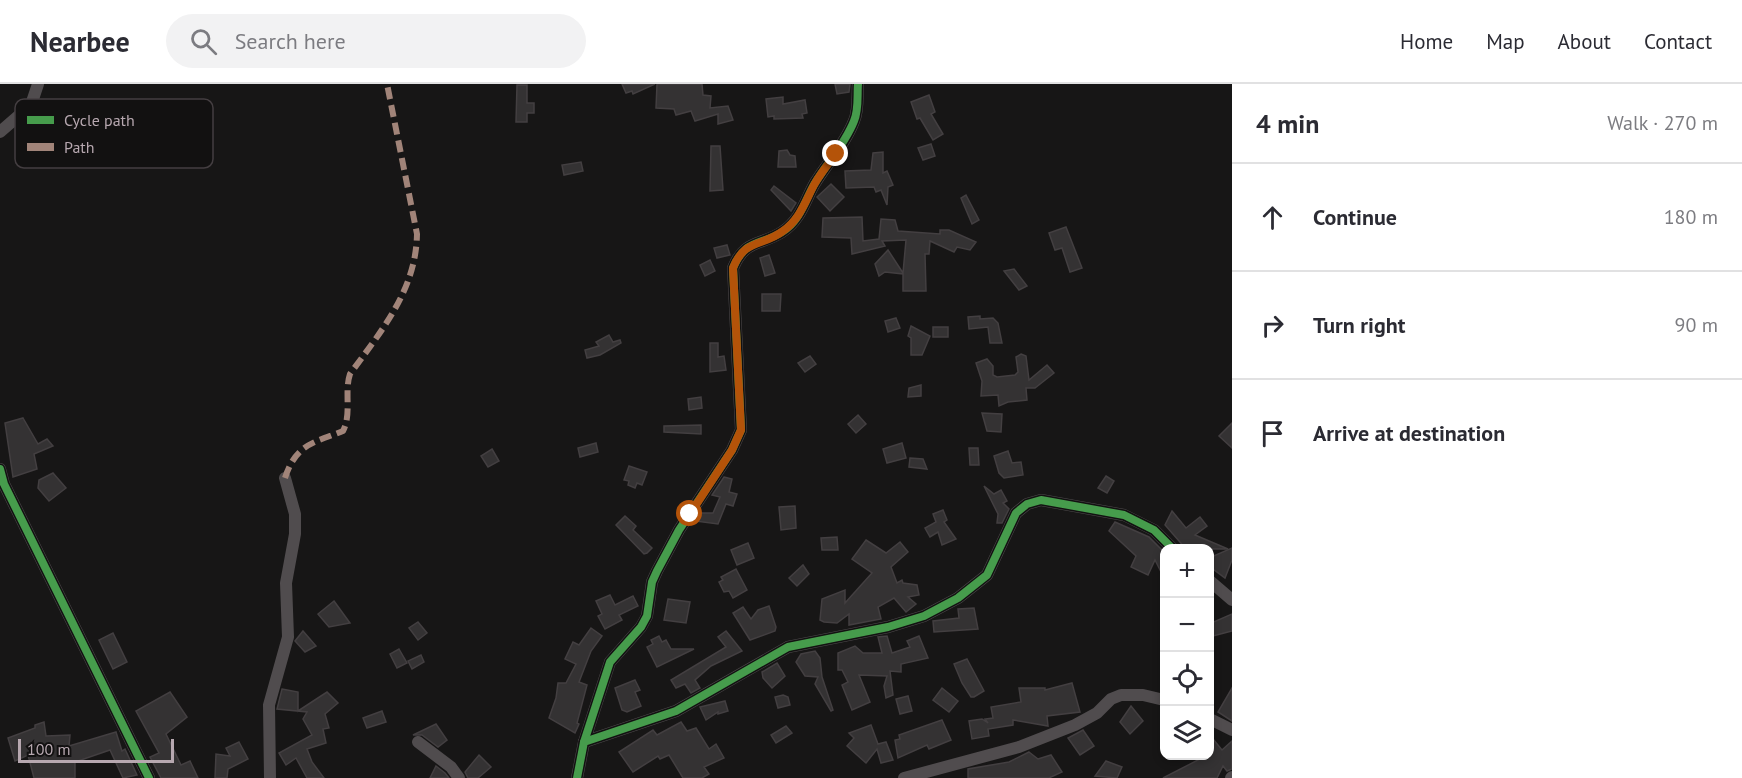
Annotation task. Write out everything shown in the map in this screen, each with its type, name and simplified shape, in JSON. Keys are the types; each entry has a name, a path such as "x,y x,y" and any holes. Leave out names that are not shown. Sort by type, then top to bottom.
{"street":[{"path":"34,99 38,84"},
{"path":"577,778 584,742 610,662 641,627 647,616 652,582 657,571 679,530 732,450 741,430 733,268 739,254 753,244 783,232 804,209 814,185 846,138 856,118 858,84"},
{"path":"0,132 15,119"},
{"path":"0,469 4,484 149,778"},
{"path":"270,778 269,705 288,637 286,583 294,534 295,514 285,478"},
{"path":"584,742 676,711 788,647 888,627 933,612 958,598 987,575 1016,513 1027,504 1041,500 1124,515 1154,530 1167,544"},
{"path":"1214,585 1232,599"},
{"path":"904,778 1019,747 1075,725 1097,713 1111,699 1121,695 1143,695 1160,699"},
{"path":"1214,721 1232,730"},
{"path":"418,742 451,767 459,778"}],"building":[{"path":"622,84 655,84 633,94 632,91 626,93"},
{"path":"657,84 702,84 703,95 711,96 710,108 728,106 733,120 718,124 718,114 695,121 691,111 676,115 674,109 656,108"},
{"path":"835,84 850,84 849,92 837,94"},
{"path":"517,85 527,85 527,103 534,103 534,113 527,113 527,122 516,122"},
{"path":"929,95 935,112 931,114 943,134 933,140 920,118 917,119 911,102"},
{"path":"783,97 783,104 805,100 807,113 802,114 803,118 774,119 774,116 768,117 766,99"},
{"path":"931,144 935,156 923,160 918,148"},
{"path":"711,146 720,146 723,190 710,191"},
{"path":"787,150 790,155 795,156 796,167 778,167 779,151"},
{"path":"883,152 883,173 887,171 893,185 888,187 887,205 881,190 876,192 874,187 846,188 845,171 871,170 873,153"},
{"path":"581,162 583,171 564,175 562,165"},
{"path":"831,184 844,197 830,211 817,197"},
{"path":"774,186 796,203 791,211 771,190"},
{"path":"966,195 979,220 972,224 961,198"},
{"path":"862,217 863,241 879,239 881,219 895,220 898,231 940,234 940,230 949,230 976,242 970,250 957,247 954,252 930,241 929,254 925,254 926,291 903,291 903,274 885,272 879,276 875,264 888,250 903,273 906,240 882,241 885,246 852,254 851,238 822,237 823,218"},
{"path":"1066,227 1082,268 1070,272 1062,248 1055,250 1049,233"},
{"path":"727,245 730,255 717,258 714,248"},
{"path":"769,255 775,273 765,276 760,258"},
{"path":"710,260 715,271 705,276 700,265"},
{"path":"1014,269 1027,286 1019,290 1004,271"},
{"path":"762,294 781,294 780,311 762,311"},
{"path":"980,316 980,319 993,318 998,323 1002,343 990,343 988,327 969,329 968,317"},
{"path":"896,318 900,328 888,332 885,321"},
{"path":"911,326 930,336 922,355 911,355 911,338 908,336"},
{"path":"933,327 948,327 948,337 933,337"},
{"path":"609,335 613,342 620,340 621,343 600,355 587,358 585,350 599,346 596,342"},
{"path":"710,343 718,343 718,357 724,356 726,370 710,372"},
{"path":"1021,354 1026,356 1029,380 1047,365 1054,373 1035,388 1026,388 1027,400 1008,402 999,406 998,395 981,396 982,381 976,363 987,359 993,366 993,375 997,377 1015,375 1018,372 1016,357"},
{"path":"810,356 816,364 805,372 798,363"},
{"path":"921,385 921,396 908,397 909,388"},
{"path":"701,397 702,408 689,410 688,399"},
{"path":"982,413 1002,414 1001,432 987,431"},
{"path":"858,415 866,424 856,433 848,424"},
{"path":"23,418 38,444 47,439 53,446 34,454 37,469 13,477 5,423"},
{"path":"1232,423 1232,448 1219,436"},
{"path":"701,425 701,434 664,432 664,426"},
{"path":"596,443 598,452 580,457 578,448"},
{"path":"902,443 906,458 887,463 883,449"},
{"path":"969,448 978,448 979,465 970,465"},
{"path":"492,449 499,461 488,467 481,456"},
{"path":"1008,451 1012,463 1021,462 1023,475 1004,478 999,473 994,456"},
{"path":"910,458 923,459 927,469 909,467"},
{"path":"629,466 647,472 642,485 637,483 635,488 628,485 629,481 624,480"},
{"path":"53,473 66,488 49,501 38,488 39,480"},
{"path":"1106,476 1114,481 1107,493 1098,488"},
{"path":"724,477 732,479 729,492 737,494 733,506 726,504 718,524 695,521 700,513 713,513 720,497 712,495"},
{"path":"984,486 994,494 1001,490 1007,501 1003,503 1009,509 1002,523 997,523 998,514"},
{"path":"795,506 796,528 781,530 779,507"},
{"path":"943,510 947,520 944,522 956,539 942,545 938,532 930,537 925,528 936,522 933,514"},
{"path":"1172,511 1186,528 1200,517 1207,526 1195,535 1228,549 1214,549 1214,544 1182,544 1165,525"},
{"path":"625,516 636,526 633,530 652,548 647,553 644,554 616,525"},
{"path":"1115,522 1149,537 1160,548 1160,570 1155,560 1148,575 1131,567 1136,556 1109,531"},
{"path":"837,537 838,550 822,550 821,538"},
{"path":"866,540 886,553 900,542 908,552 891,567 897,583 902,580 903,583 917,585 919,595 908,597 916,604 906,612 894,598 878,607 881,619 849,625 849,614 837,623 820,620 822,599 845,590 845,603 872,573 852,559"},
{"path":"748,543 754,558 737,565 731,550"},
{"path":"1232,548 1232,560 1225,578 1214,570 1214,556"},
{"path":"803,565 809,574 797,586 789,578"},
{"path":"736,569 747,590 733,598 729,591 724,592 719,582 723,580 721,577"},
{"path":"610,595 615,605 633,596 638,606 619,615 622,620 605,629 598,616 602,614 596,601"},
{"path":"668,599 690,602 686,623 664,620"},
{"path":"334,601 350,623 329,627 318,614"},
{"path":"769,606 776,627 775,631 750,640 733,613 743,607 751,619 758,610"},
{"path":"974,608 978,629 934,632 933,621 959,618 958,609"},
{"path":"1232,614 1232,631 1214,636 1214,622"},
{"path":"418,622 427,633 418,640 409,628"},
{"path":"591,628 602,636 591,651 579,682 587,685 575,733 549,718 558,683 566,683 576,664 565,659 573,642 579,645"},
{"path":"303,631 316,646 305,652 295,641"},
{"path":"726,631 742,651 711,666 695,680 700,688 691,693 685,684 676,688 671,680 726,647 718,637"},
{"path":"113,633 127,662 113,669 99,640"},
{"path":"659,636 662,642 666,640 671,649 694,649 657,667 647,647 653,644 651,640"},
{"path":"887,636 892,653 910,647 907,641 919,636 928,658 901,664 901,672 890,671 893,695 886,698 884,686 887,676 859,675 870,702 852,710 842,685 848,682 842,670 838,670 838,653 855,646 863,653 882,653 878,637"},
{"path":"399,649 407,663 397,668 390,654"},
{"path":"815,651 820,658 822,677 833,710 831,711 815,684 818,677 805,676 796,662 801,654"},
{"path":"421,655 424,662 412,669 408,661"},
{"path":"967,659 984,691 974,697 971,697 962,683 954,664"},
{"path":"777,663 785,676 772,688 763,678 762,672"},
{"path":"635,680 640,690 635,692 641,706 627,712 622,710 615,688"},
{"path":"1072,683 1080,712 1047,716 1048,726 1013,720 1013,725 988,729 989,736 972,739 969,721 982,719 988,723 985,719 993,718 991,707 1021,702 1019,688 1045,688 1045,690"},
{"path":"942,688 958,701 949,712 933,700"},
{"path":"1232,688 1232,721 1218,712"},
{"path":"282,689 298,692 298,711 327,692 338,703 325,714 329,728 323,729 326,743 307,749 312,762 324,778 307,778 296,758 286,765 279,753 312,735 303,719 307,712 277,709"},
{"path":"170,692 187,717 166,734 181,765 190,761 198,778 161,778 150,757 159,753 136,711"},
{"path":"783,695 788,697 790,705 778,708 775,697"},
{"path":"908,696 912,711 900,714 896,699"},
{"path":"725,701 728,711 718,714 718,712 706,720 700,707"},
{"path":"1131,706 1143,721 1130,734 1120,722"},
{"path":"382,711 386,722 367,728 363,718"},
{"path":"942,720 951,740 929,749 927,745 898,758 895,740 900,739 899,735"},
{"path":"44,722 46,736 70,735 69,746 116,732 122,751 125,749 137,775 123,778 110,750 75,762 75,778 34,778 28,755 15,761 8,738 35,728 35,725"},
{"path":"681,722 687,731 696,728 709,749 716,744 724,758 704,767 709,774 702,778 683,778 669,755 660,759 658,756 633,772 619,752 653,730 657,735"},
{"path":"436,724 447,740 438,747 422,735 413,735"},
{"path":"871,725 878,744 886,742 893,760 881,763 877,749 866,763 847,746 854,738 849,733"},
{"path":"786,726 792,733 776,743 771,735"},
{"path":"1083,730 1094,746 1080,755 1068,738"},
{"path":"1214,740 1222,750 1232,741 1232,769 1227,771 1223,766 1217,778 1163,778 1198,760 1214,760"},
{"path":"239,742 248,759 228,769 227,778 215,778 216,754 230,756 226,748"},
{"path":"1029,752 1038,759 1051,755 1062,772 1049,778 968,778 968,769 1009,762"},
{"path":"479,755 491,767 478,778 468,778 465,772"},
{"path":"1106,761 1122,767 1117,778 1095,776"},
{"path":"436,766 445,773 449,778 430,778"}],"marked path":[{"path":"285,478 289,467 300,451 314,442 343,431 347,417 350,374 395,309 411,273 417,234 387,84"}],"cycle path":[{"path":"584,742 610,662 641,627 647,616 652,582 657,571 679,530 732,450 741,430 733,268 748,248 782,232 794,222 815,183 854,121 857,112 858,84"},
{"path":"0,469 4,484 149,778"},
{"path":"577,778 584,742 676,711 788,647 888,627 924,616 958,598 987,575 1016,513 1027,504 1041,500 1124,515 1154,530 1168,544"}],"route":[{"path":"690,514 732,450 741,430 742,406 733,268 739,254 753,244 783,232 804,209 814,185 836,154"}]}
